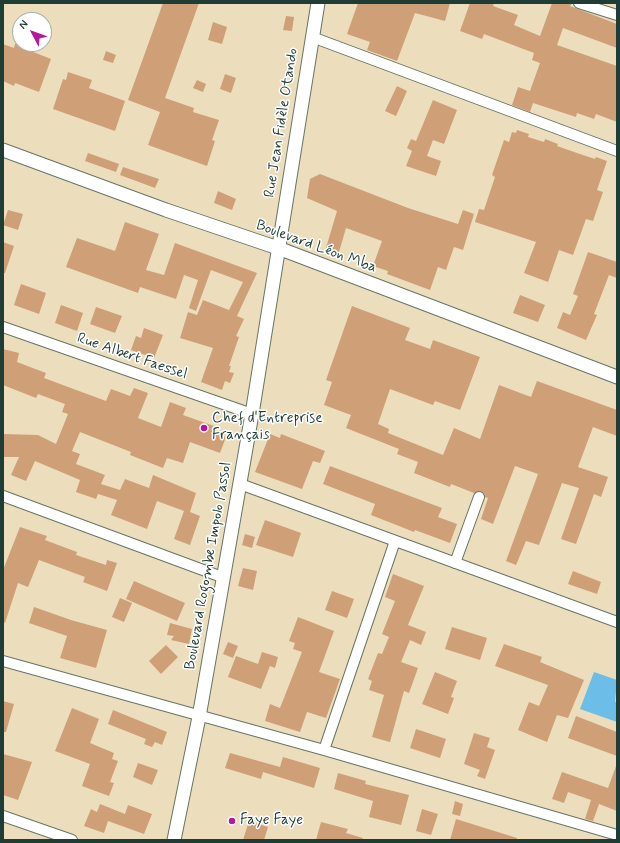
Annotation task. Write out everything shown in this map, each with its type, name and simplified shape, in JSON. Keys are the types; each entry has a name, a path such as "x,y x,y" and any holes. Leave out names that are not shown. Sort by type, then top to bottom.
{"street":[{"name":"Rue Jean Fidèle Otando","path":"278,248 318,3"},
{"path":"579,3 617,15"},
{"path":"312,37 617,150"},
{"name":"Boulevard Léon Mba","path":"3,150 166,210 278,248 617,377"},
{"name":"Boulevard Rogombe Impolo Passol","path":"176,839 199,717 222,577 240,484 278,248"},
{"name":"Rue Albert Faessel","path":"3,327 252,414"},
{"path":"240,484 617,622"},
{"path":"3,496 222,577"},
{"path":"455,563 478,497"},
{"path":"324,750 395,541"},
{"path":"3,661 199,717 324,750 617,835"},
{"path":"3,816 72,840"}],"water":[{"path":"594,672 617,680 615,702 617,702 617,722 580,709"}],"building":[{"path":"163,3 199,3 165,98 194,108 193,112 219,120 212,140 215,141 207,166 148,145 160,112 128,100"},
{"path":"358,3 450,3 445,21 415,13 397,61 367,50 370,42 347,34"},
{"path":"470,3 494,3 493,6 518,15 514,25 540,36 552,3 572,3 570,6 617,24 617,48 563,28 557,45 617,66 617,122 596,114 594,119 577,113 576,117 533,103 530,112 512,105 518,87 530,91 540,63 532,60 534,53 484,34 482,39 460,31"},
{"path":"286,16 294,17 292,31 283,30"},
{"path":"213,22 227,27 222,44 208,40"},
{"path":"3,44 12,47 12,52 33,52 51,59 39,92 15,83 14,86 3,81"},
{"path":"106,51 116,55 113,63 103,60"},
{"path":"68,72 92,80 89,88 125,101 115,131 53,109 63,79 66,80"},
{"path":"225,74 236,78 231,93 220,89"},
{"path":"197,80 206,84 203,92 193,88"},
{"path":"397,86 407,91 396,116 385,111"},
{"path":"433,100 457,110 444,144 433,140 427,156 441,161 436,176 406,166 412,151 407,148 411,139 416,141"},
{"path":"517,130 529,134 528,137 544,142 545,139 558,144 557,146 595,159 596,157 607,161 597,190 603,192 593,221 586,219 573,255 559,250 548,282 524,273 536,242 475,222 479,209 484,210 495,177 492,175 504,140 509,142 512,132 516,133"},
{"path":"88,153 119,164 116,172 85,161"},
{"path":"123,167 159,179 155,188 120,175"},
{"path":"320,174 408,208 458,224 463,210 474,214 463,250 454,247 446,270 438,267 430,290 387,274 388,271 373,266 382,241 346,228 339,252 326,248 337,211 307,198 310,179"},
{"path":"218,191 236,199 232,210 214,203"},
{"path":"8,210 23,214 18,230 3,225"},
{"path":"125,222 159,234 146,270 164,275 175,243 257,273 237,316 244,319 236,336 239,337 229,366 231,366 229,372 234,373 230,383 225,381 222,390 201,382 213,348 180,338 188,312 197,315 203,300 229,310 243,282 211,270 196,311 189,308 198,280 184,275 176,299 140,287 138,293 66,267 77,238 115,251"},
{"path":"3,242 14,246 5,273 3,273"},
{"path":"588,252 617,262 617,278 609,275 594,314 597,315 586,340 557,328 563,312 570,315 578,296 573,294"},
{"path":"21,284 46,293 39,314 14,305"},
{"path":"520,295 545,305 538,322 513,313"},
{"path":"61,305 83,313 77,331 55,323"},
{"path":"352,306 410,328 405,340 430,349 433,340 480,357 460,410 435,401 433,405 390,389 378,424 389,429 388,433 443,455 454,428 480,439 499,385 531,397 537,381 617,410 617,436 593,427 578,467 608,477 601,497 594,494 576,544 561,539 579,488 562,483 539,545 526,541 516,565 506,561 538,474 515,466 493,524 481,519 488,498 485,497 484,493 478,491 474,493 451,484 450,487 414,473 418,462 397,454 399,449 346,428 351,415 324,405 332,382 326,380"},
{"path":"96,307 122,316 115,333 90,324"},
{"path":"144,328 163,335 154,358 131,350 136,336 141,338"},
{"path":"3,349 19,353 17,362 46,373 44,378 106,401 111,389 130,396 134,388 148,393 138,418 161,427 170,402 186,408 183,415 214,426 212,432 226,437 220,453 190,442 183,463 167,458 163,468 130,455 131,452 80,432 72,451 80,454 76,464 105,475 101,484 120,490 125,479 149,488 153,475 196,493 190,512 200,516 190,545 174,539 184,511 157,501 147,529 111,515 117,500 98,494 96,499 76,492 80,480 35,461 26,481 11,475 19,457 3,457 3,434 38,435 56,444 68,414 62,412 65,404 38,394 36,398 3,385"},
{"path":"270,434 280,438 281,434 325,451 320,463 313,461 302,489 255,472"},
{"path":"330,466 442,508 438,517 457,524 450,543 415,530 414,532 371,515 375,504 323,484"},
{"path":"265,520 301,533 293,557 256,545"},
{"path":"20,527 47,536 45,540 77,552 76,555 106,565 107,560 117,563 107,591 83,582 85,577 39,560 28,587 18,583 5,623 3,622 3,570"},
{"path":"245,534 255,537 252,548 242,545"},
{"path":"243,568 257,571 253,590 238,586"},
{"path":"573,571 601,582 597,594 568,584"},
{"path":"393,574 424,586 408,625 426,632 421,645 410,640 401,662 418,668 409,693 404,691 390,742 372,737 384,695 369,690 372,681 368,679 378,653 382,654 389,637 382,634 395,601 385,597"},
{"path":"134,581 185,603 177,621 126,599"},
{"path":"332,591 354,599 347,618 325,610"},
{"path":"120,598 132,603 124,622 112,617"},
{"path":"34,607 71,620 107,630 96,668 60,658 67,636 29,623"},
{"path":"298,617 334,631 319,672 340,679 326,718 307,712 300,732 265,721 270,704 280,708 302,652 293,649 295,643 289,641"},
{"path":"170,623 192,629 189,644 171,640 174,636 167,635"},
{"path":"452,627 487,638 480,660 445,649"},
{"path":"228,642 238,646 233,658 223,654"},
{"path":"504,644 542,657 540,662 584,680 568,718 557,715 547,742 518,730 529,702 539,706 548,685 495,666"},
{"path":"166,645 178,657 161,674 149,661"},
{"path":"262,652 278,657 275,668 270,666 261,689 228,677 236,656 258,664"},
{"path":"435,672 457,681 451,697 454,698 448,714 422,704"},
{"path":"3,701 14,704 6,732 3,732"},
{"path":"72,708 99,719 90,743 114,753 112,759 118,761 110,782 114,783 109,796 82,786 90,764 55,751"},
{"path":"113,710 167,732 162,745 155,742 152,747 144,744 146,739 108,724"},
{"path":"576,716 617,732 617,756 568,738"},
{"path":"416,729 446,739 440,758 410,748"},
{"path":"474,733 490,738 487,747 495,750 485,779 477,776 480,770 464,764"},
{"path":"230,753 280,767 283,757 320,768 314,788 263,772 261,779 225,768"},
{"path":"3,754 32,762 18,800 3,795"},
{"path":"138,763 158,770 152,785 133,777"},
{"path":"616,766 617,811 599,804 593,821 585,819 591,800 568,792 564,803 552,799 562,772 608,788"},
{"path":"338,773 366,781 365,784 409,795 401,825 369,817 373,801 334,789"},
{"path":"455,801 463,804 460,816 452,814"},
{"path":"100,804 125,814 128,805 152,814 144,834 108,821 104,833 84,826 91,809 97,812"},
{"path":"422,809 438,814 431,835 416,831"},
{"path":"456,819 517,838 517,840 450,840"},
{"path":"249,821 268,827 264,840 243,840"},
{"path":"321,822 348,829 346,833 363,838 362,840 316,840"}],"place":[{"name":"Chef d'Entreprise Français","path":"204,428"},
{"name":"Faye Faye","path":"232,821"}]}
